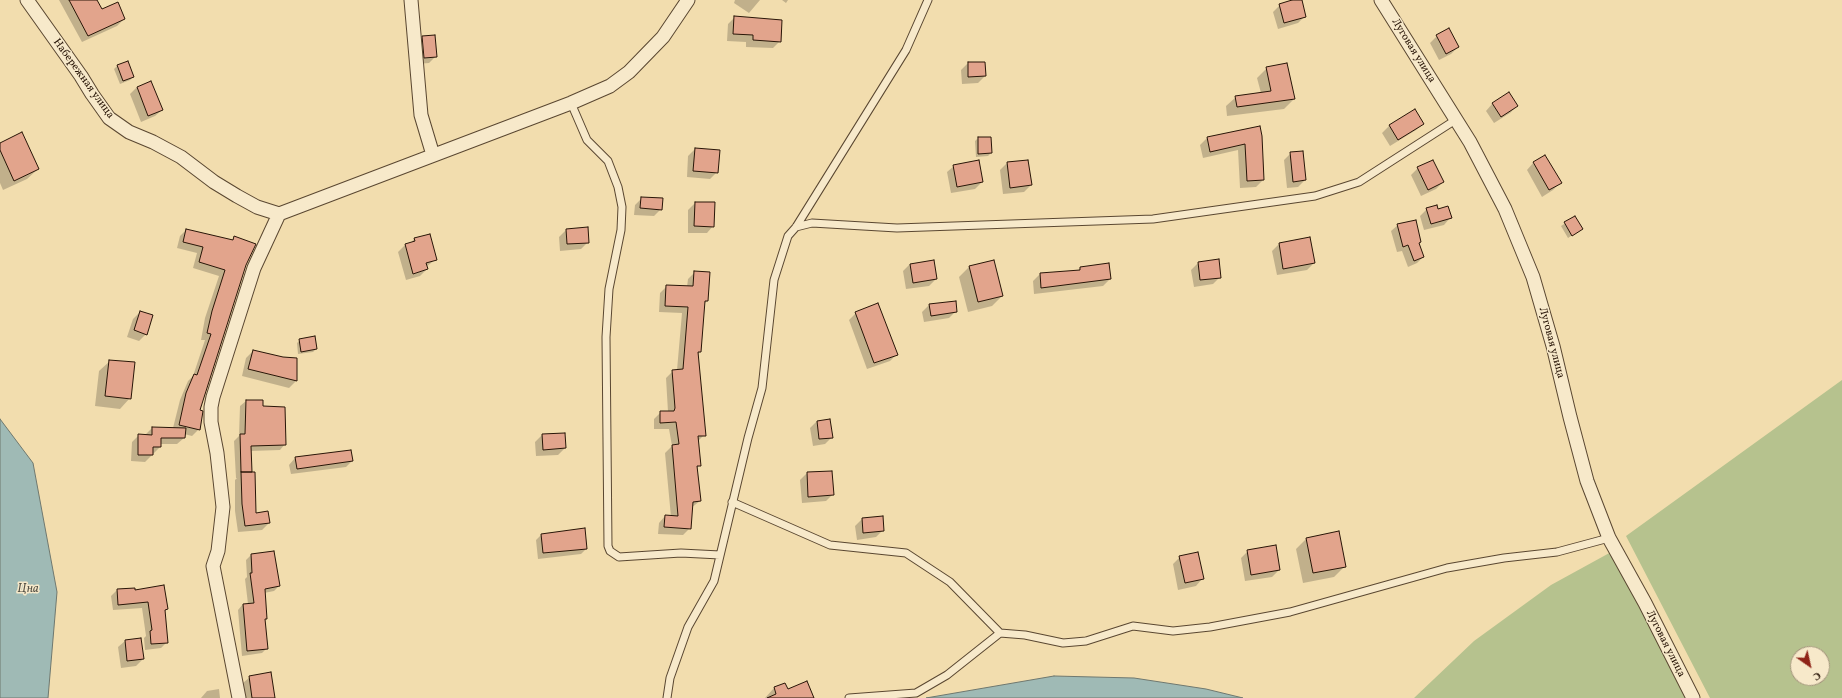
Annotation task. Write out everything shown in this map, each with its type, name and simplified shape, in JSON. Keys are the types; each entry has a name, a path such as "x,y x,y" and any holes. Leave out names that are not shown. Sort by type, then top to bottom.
{"street":[{"name":"Набережная улица","path":"27,0 82,76 92,94 109,118 129,132 153,142 181,157 214,182 237,196 257,207 279,214"},
{"path":"411,0 421,115 433,155"},
{"path":"239,698 213,566 218,551 223,507 217,453 211,422 211,407 215,389 254,268 279,214 571,103 610,86 629,72 663,37 688,0"},
{"name":"Луговая улица","path":"1381,0 1457,119 1505,209 1533,278 1553,346 1587,481 1609,538 1645,603 1693,698"}],"lane":[{"path":"668,698 670,678 688,627 714,581 732,502 762,388 774,280 788,236 796,227 906,50 928,0"},
{"path":"571,103 588,140 608,161 618,187 622,207 621,230 610,289 606,337 608,546 610,551 619,557 682,553 720,555"},
{"path":"796,227 812,223 898,228 1153,219 1314,196 1359,182 1457,119"},
{"path":"732,502 830,545 906,553 950,582 1000,633 1025,635 1063,643 1086,641 1132,626 1173,631 1210,627 1290,612 1447,568 1504,558 1557,552 1609,538"},
{"path":"849,698 916,693 947,676 1000,633"}],"green space":[{"path":"1842,380 1842,698 1710,698 1626,536"},
{"path":"1613,551 1687,698 1414,698 1474,641 1551,585"}],"water":[{"name":"Цна","path":"0,419 33,463 57,592 48,698 0,698"},
{"path":"1054,676 1134,678 1206,689 1243,698 926,698"}],"building":[{"path":"69,0 97,0 102,9 118,2 125,19 88,36"},
{"path":"1292,0 1302,0 1306,17 1284,23 1279,4"},
{"path":"734,16 782,20 781,42 753,40 753,35 733,34"},
{"path":"1449,28 1459,47 1446,54 1436,35"},
{"path":"435,35 437,57 424,58 422,36"},
{"path":"128,61 134,77 123,81 117,65"},
{"path":"968,62 985,62 986,76 968,77"},
{"path":"1287,63 1295,99 1237,107 1235,96 1271,91 1266,67"},
{"path":"151,81 163,110 148,116 137,87"},
{"path":"1509,92 1518,106 1501,117 1492,103"},
{"path":"1415,109 1424,124 1398,140 1389,125"},
{"path":"1260,126 1262,136 1264,180 1247,181 1245,144 1210,152 1207,137"},
{"path":"22,132 39,169 14,181 0,150 0,143"},
{"path":"978,137 991,137 992,153 978,154"},
{"path":"695,148 720,150 718,173 693,171"},
{"path":"1303,151 1306,180 1293,182 1290,152"},
{"path":"1545,155 1562,183 1549,190 1533,162"},
{"path":"979,160 983,182 957,187 953,165"},
{"path":"1028,160 1032,185 1010,188 1007,162"},
{"path":"1433,160 1444,182 1428,190 1417,167"},
{"path":"641,197 663,198 662,210 640,208"},
{"path":"695,202 715,202 714,227 694,226"},
{"path":"1437,205 1438,209 1448,206 1452,218 1431,224 1426,208"},
{"path":"1575,216 1583,229 1572,236 1564,222"},
{"path":"1416,220 1421,242 1419,243 1424,257 1414,261 1408,245 1403,247 1397,224"},
{"path":"588,227 589,243 567,244 566,229"},
{"path":"186,229 233,240 234,236 256,244 246,265 200,410 203,411 200,430 179,425 186,393 194,374 197,375 211,334 207,333 212,311 225,270 199,262 203,247 183,242"},
{"path":"430,234 437,260 426,263 428,269 413,274 405,244 415,241 414,238"},
{"path":"1310,237 1315,263 1283,269 1279,243"},
{"path":"1219,259 1221,278 1200,280 1198,262"},
{"path":"934,260 937,279 913,283 910,264"},
{"path":"994,260 1003,296 978,302 969,266"},
{"path":"1109,263 1111,279 1041,288 1040,273 1080,270 1080,267"},
{"path":"694,271 710,272 708,301 705,301 701,352 698,352 706,436 698,436 701,466 697,466 701,501 693,502 691,529 664,527 665,515 678,516 672,445 679,444 676,422 660,423 660,411 674,411 675,408 672,370 683,369 688,307 665,306 666,285 693,286"},
{"path":"956,301 957,312 931,316 929,304"},
{"path":"878,303 898,355 874,363 855,312"},
{"path":"140,311 153,315 147,335 134,330"},
{"path":"315,336 317,349 301,352 299,339"},
{"path":"253,350 283,357 297,358 297,381 248,369"},
{"path":"109,360 135,362 131,399 105,396"},
{"path":"246,400 263,400 263,406 285,407 286,445 251,446 252,472 241,472 240,434 245,434"},
{"path":"830,419 833,438 819,439 817,421"},
{"path":"152,427 186,428 185,438 161,438 161,447 153,447 153,455 138,455 138,434 152,435"},
{"path":"565,433 566,448 543,450 542,434"},
{"path":"351,450 353,461 297,469 295,457"},
{"path":"832,471 834,495 808,497 807,472"},
{"path":"241,472 255,472 256,513 268,511 270,523 245,526 242,504"},
{"path":"883,516 884,531 863,533 862,518"},
{"path":"585,528 587,549 543,553 541,534"},
{"path":"1339,531 1346,567 1313,573 1306,538"},
{"path":"1276,545 1280,570 1251,575 1247,550"},
{"path":"274,551 280,586 265,589 267,619 265,619 268,649 247,651 243,604 254,603 250,573 252,573 251,554"},
{"path":"1198,552 1204,579 1185,583 1179,556"},
{"path":"164,585 168,609 165,610 168,643 151,644 150,631 152,630 148,602 118,605 117,589 135,588 135,590"},
{"path":"141,638 144,659 127,661 125,640"},
{"path":"271,672 275,698 252,698 249,676"},
{"path":"807,681 814,698 767,698 776,694 774,687 785,683 788,689"}]}
